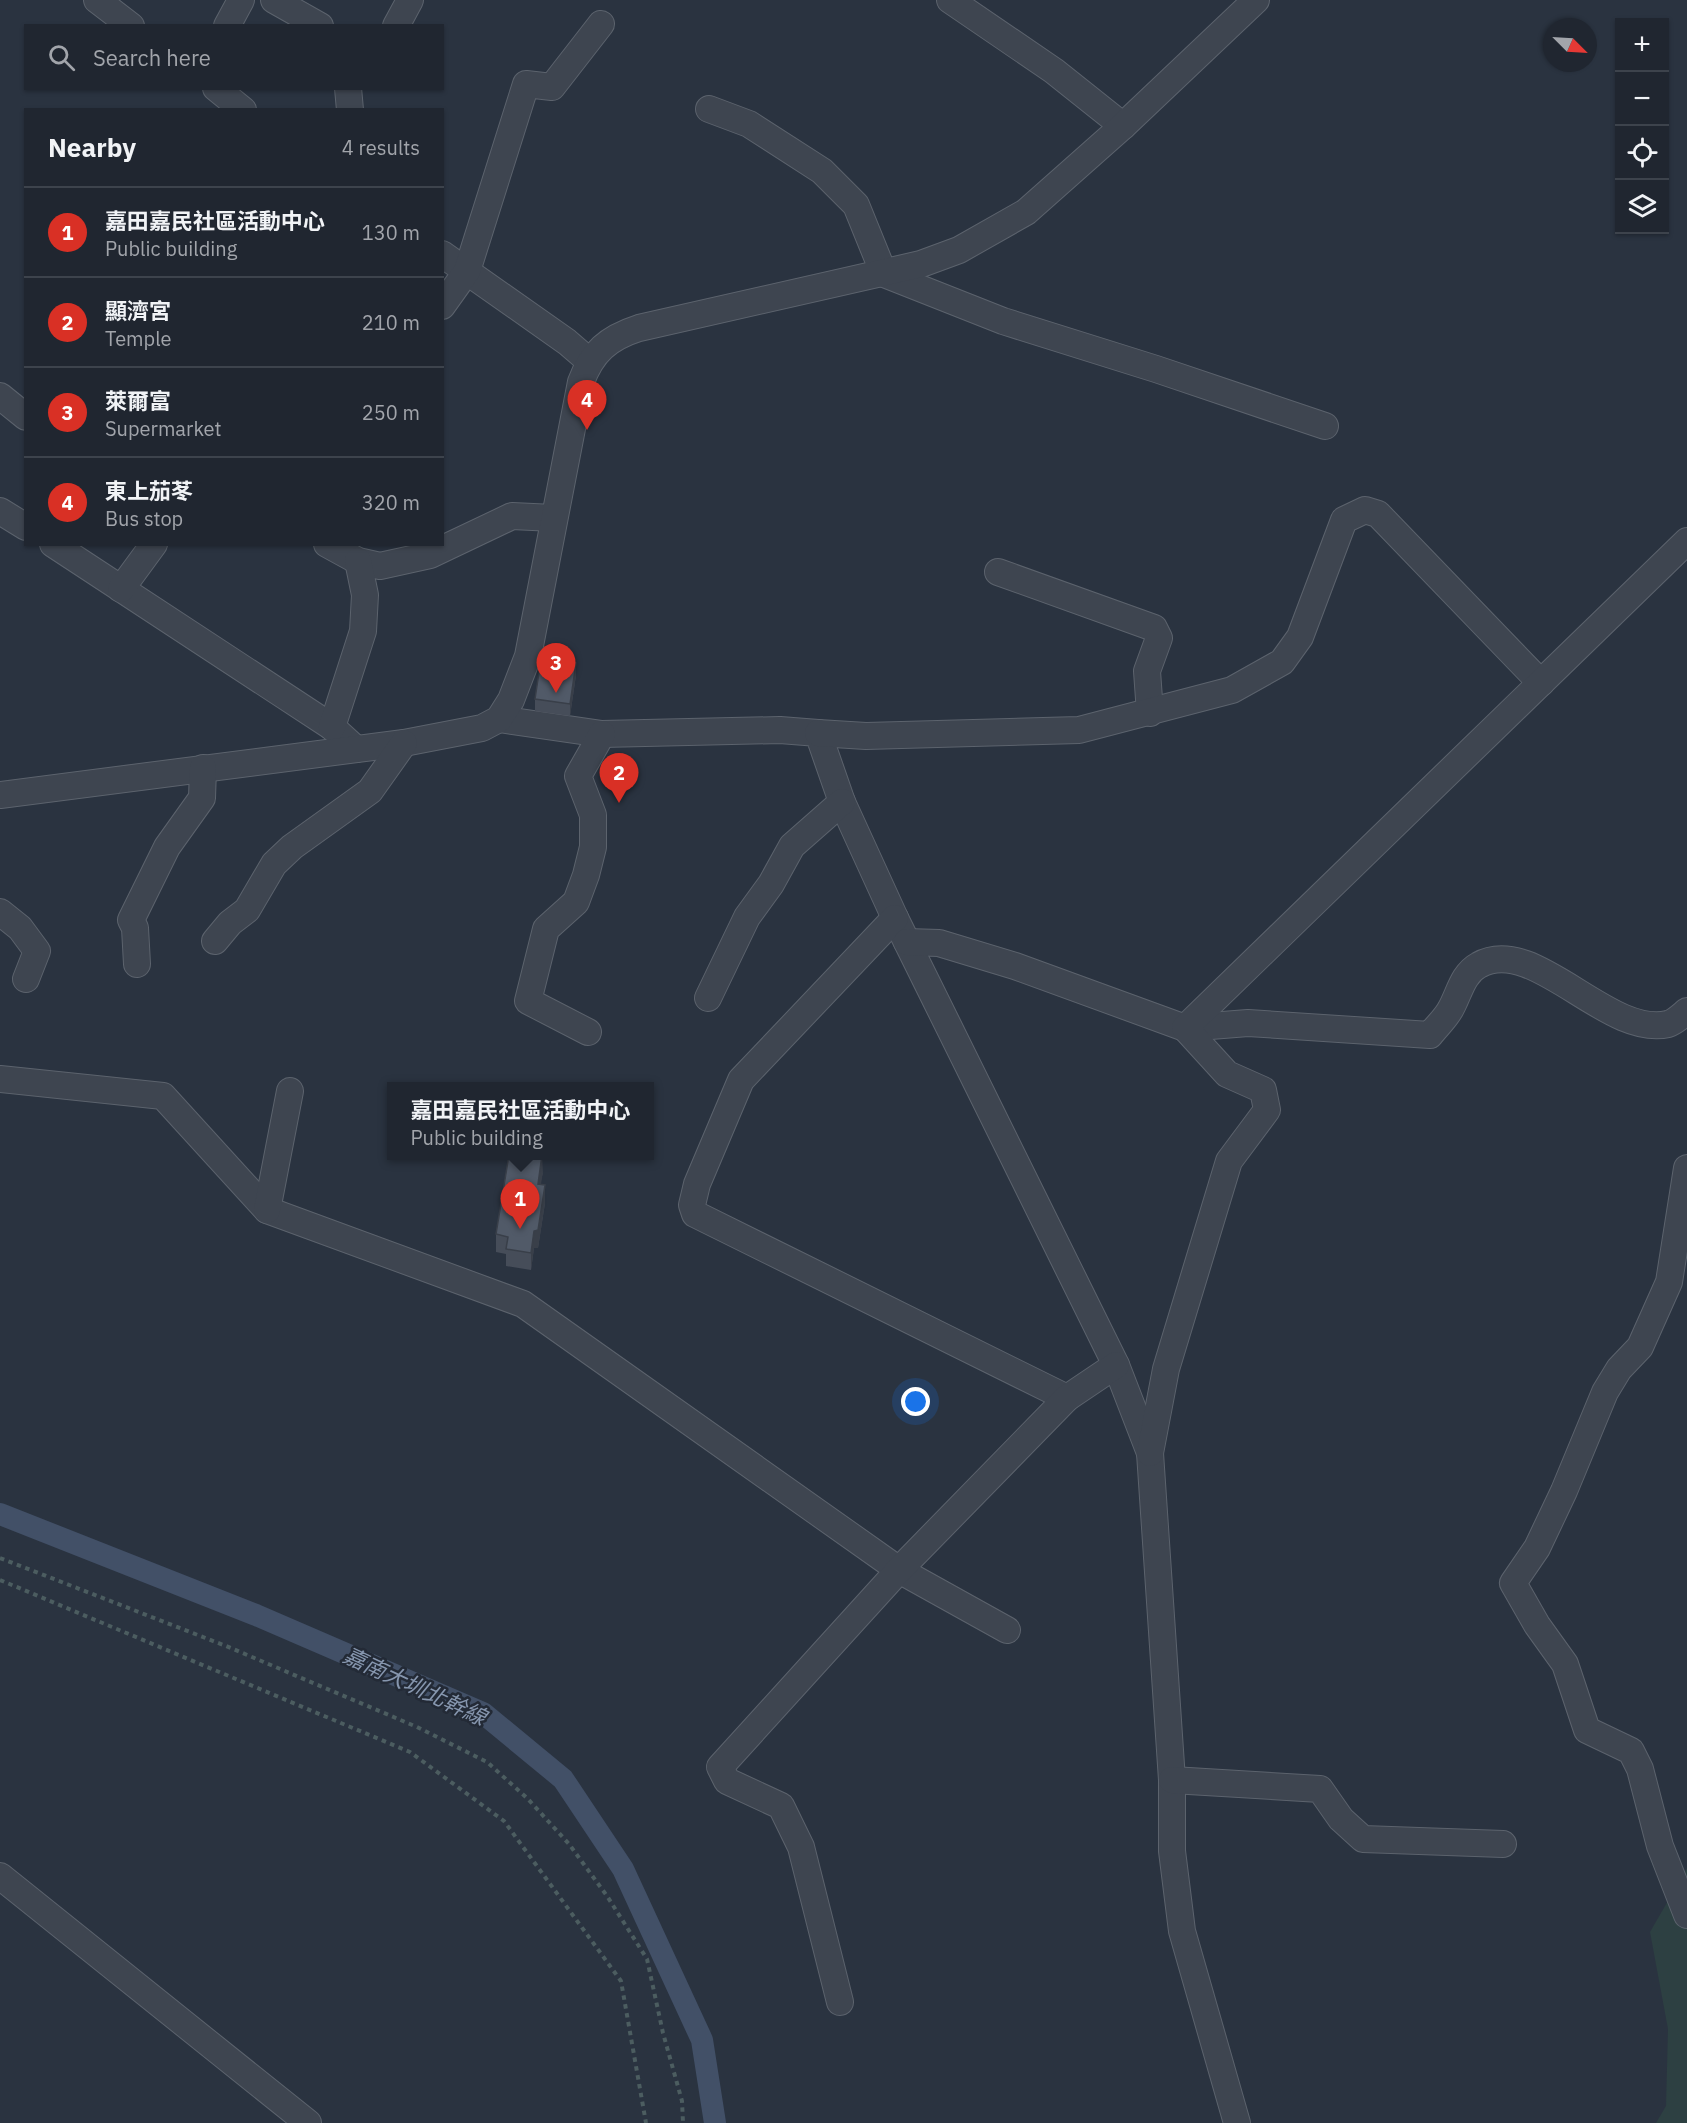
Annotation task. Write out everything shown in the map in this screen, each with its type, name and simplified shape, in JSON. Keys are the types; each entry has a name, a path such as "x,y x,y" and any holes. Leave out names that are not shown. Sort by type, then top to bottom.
{"street":[{"path":"97,0 128,24"},
{"path":"228,24 241,0"},
{"path":"274,0 316,24"},
{"path":"397,24 410,0"},
{"path":"950,0 1054,71 1123,126"},
{"path":"500,719 511,700 528,656 575,407 589,361 603,345 621,334 639,328 884,274 959,250 1001,228 1026,212 1123,126 1256,0"},
{"path":"444,303 467,271 526,84 552,87 601,24"},
{"path":"218,90 241,108"},
{"path":"348,90 350,108"},
{"path":"709,109 749,124 822,171 856,206 884,274 1003,321 1325,426"},
{"path":"444,255 567,342 589,361"},
{"path":"0,396 24,415"},
{"path":"0,795 404,743 461,734 500,719 602,734 780,730 866,736 1079,730 1232,690 1282,662 1300,637 1344,520 1365,510 1378,514 1541,682"},
{"path":"0,511 24,526"},
{"path":"331,546 358,561 380,566 430,555 512,516 554,518"},
{"path":"1185,1028 1687,540"},
{"path":"60,546 82,552 121,589 332,727 356,749"},
{"path":"121,589 153,546"},
{"path":"332,727 363,631 365,595 358,561"},
{"path":"998,572 1154,628 1159,638 1146,670 1150,713"},
{"path":"818,733 842,802 895,918 1116,1365 1150,1453"},
{"path":"588,1032 528,1001 546,928 576,902 586,875 592,847 593,815 578,776 602,734"},
{"path":"215,941 230,923 247,910 274,864 292,847 370,791 404,743"},
{"path":"137,964 135,928 131,920 167,847 202,798 203,768"},
{"path":"708,998 747,917 771,884 792,846 842,802"},
{"path":"0,912 20,928 37,951 26,979"},
{"path":"895,918 741,1080 697,1184 692,1205 695,1214 1067,1398"},
{"path":"907,942 939,943 1015,966 1185,1028 1248,1023 1430,1035 1451,1010 1459,987 1478,965 1506,957 1551,976 1603,1008 1645,1024 1670,1024 1687,1011"},
{"path":"1185,1028 1227,1074 1263,1090 1267,1110 1229,1161 1166,1369 1150,1453 1172,1780 1172,1851 1182,1931 1237,2123"},
{"path":"0,1079 163,1096 267,1210 523,1304 899,1570 1007,1630"},
{"path":"267,1210 290,1091"},
{"path":"1687,1168 1669,1282 1640,1347 1618,1369 1605,1392 1564,1491 1537,1548 1514,1583 1537,1625 1564,1664 1587,1730 1631,1751 1640,1769 1660,1846 1687,1915"},
{"path":"840,2002 801,1847 781,1806 728,1781 720,1767 899,1570 1067,1398 1116,1365"},
{"path":"1172,1780 1320,1789 1341,1819 1363,1839 1503,1844"},
{"path":"0,1876 308,2123"}],"path":[{"path":"0,1558 236,1651 417,1727 488,1762 569,1844 607,1896 647,1959 663,2033 682,2101 683,2123"},
{"path":"0,1580 410,1752 504,1821 621,1981 646,2123"}],"shaded area":[{"path":"1687,1868 1687,2123 1656,2123 1666,2106 1668,2029 1650,1932"}],"building":[{"path":"541,659 576,663 570,704 535,699"},
{"path":"508,1160 541,1160 538,1184 545,1185 538,1230 534,1231 531,1253 506,1249 508,1237 496,1234"}],"waterway":[{"name":"嘉南大圳北幹線","path":"0,1514 256,1615 483,1713 563,1779 623,1869 702,2040 715,2123"}],"place":[{"name":"東上茄苳","path":"587,430"},
{"name":"萊爾富","path":"556,693"},
{"name":"顯濟宮","path":"619,803"},
{"name":"嘉田嘉民社區活動中心","path":"520,1229"}]}
